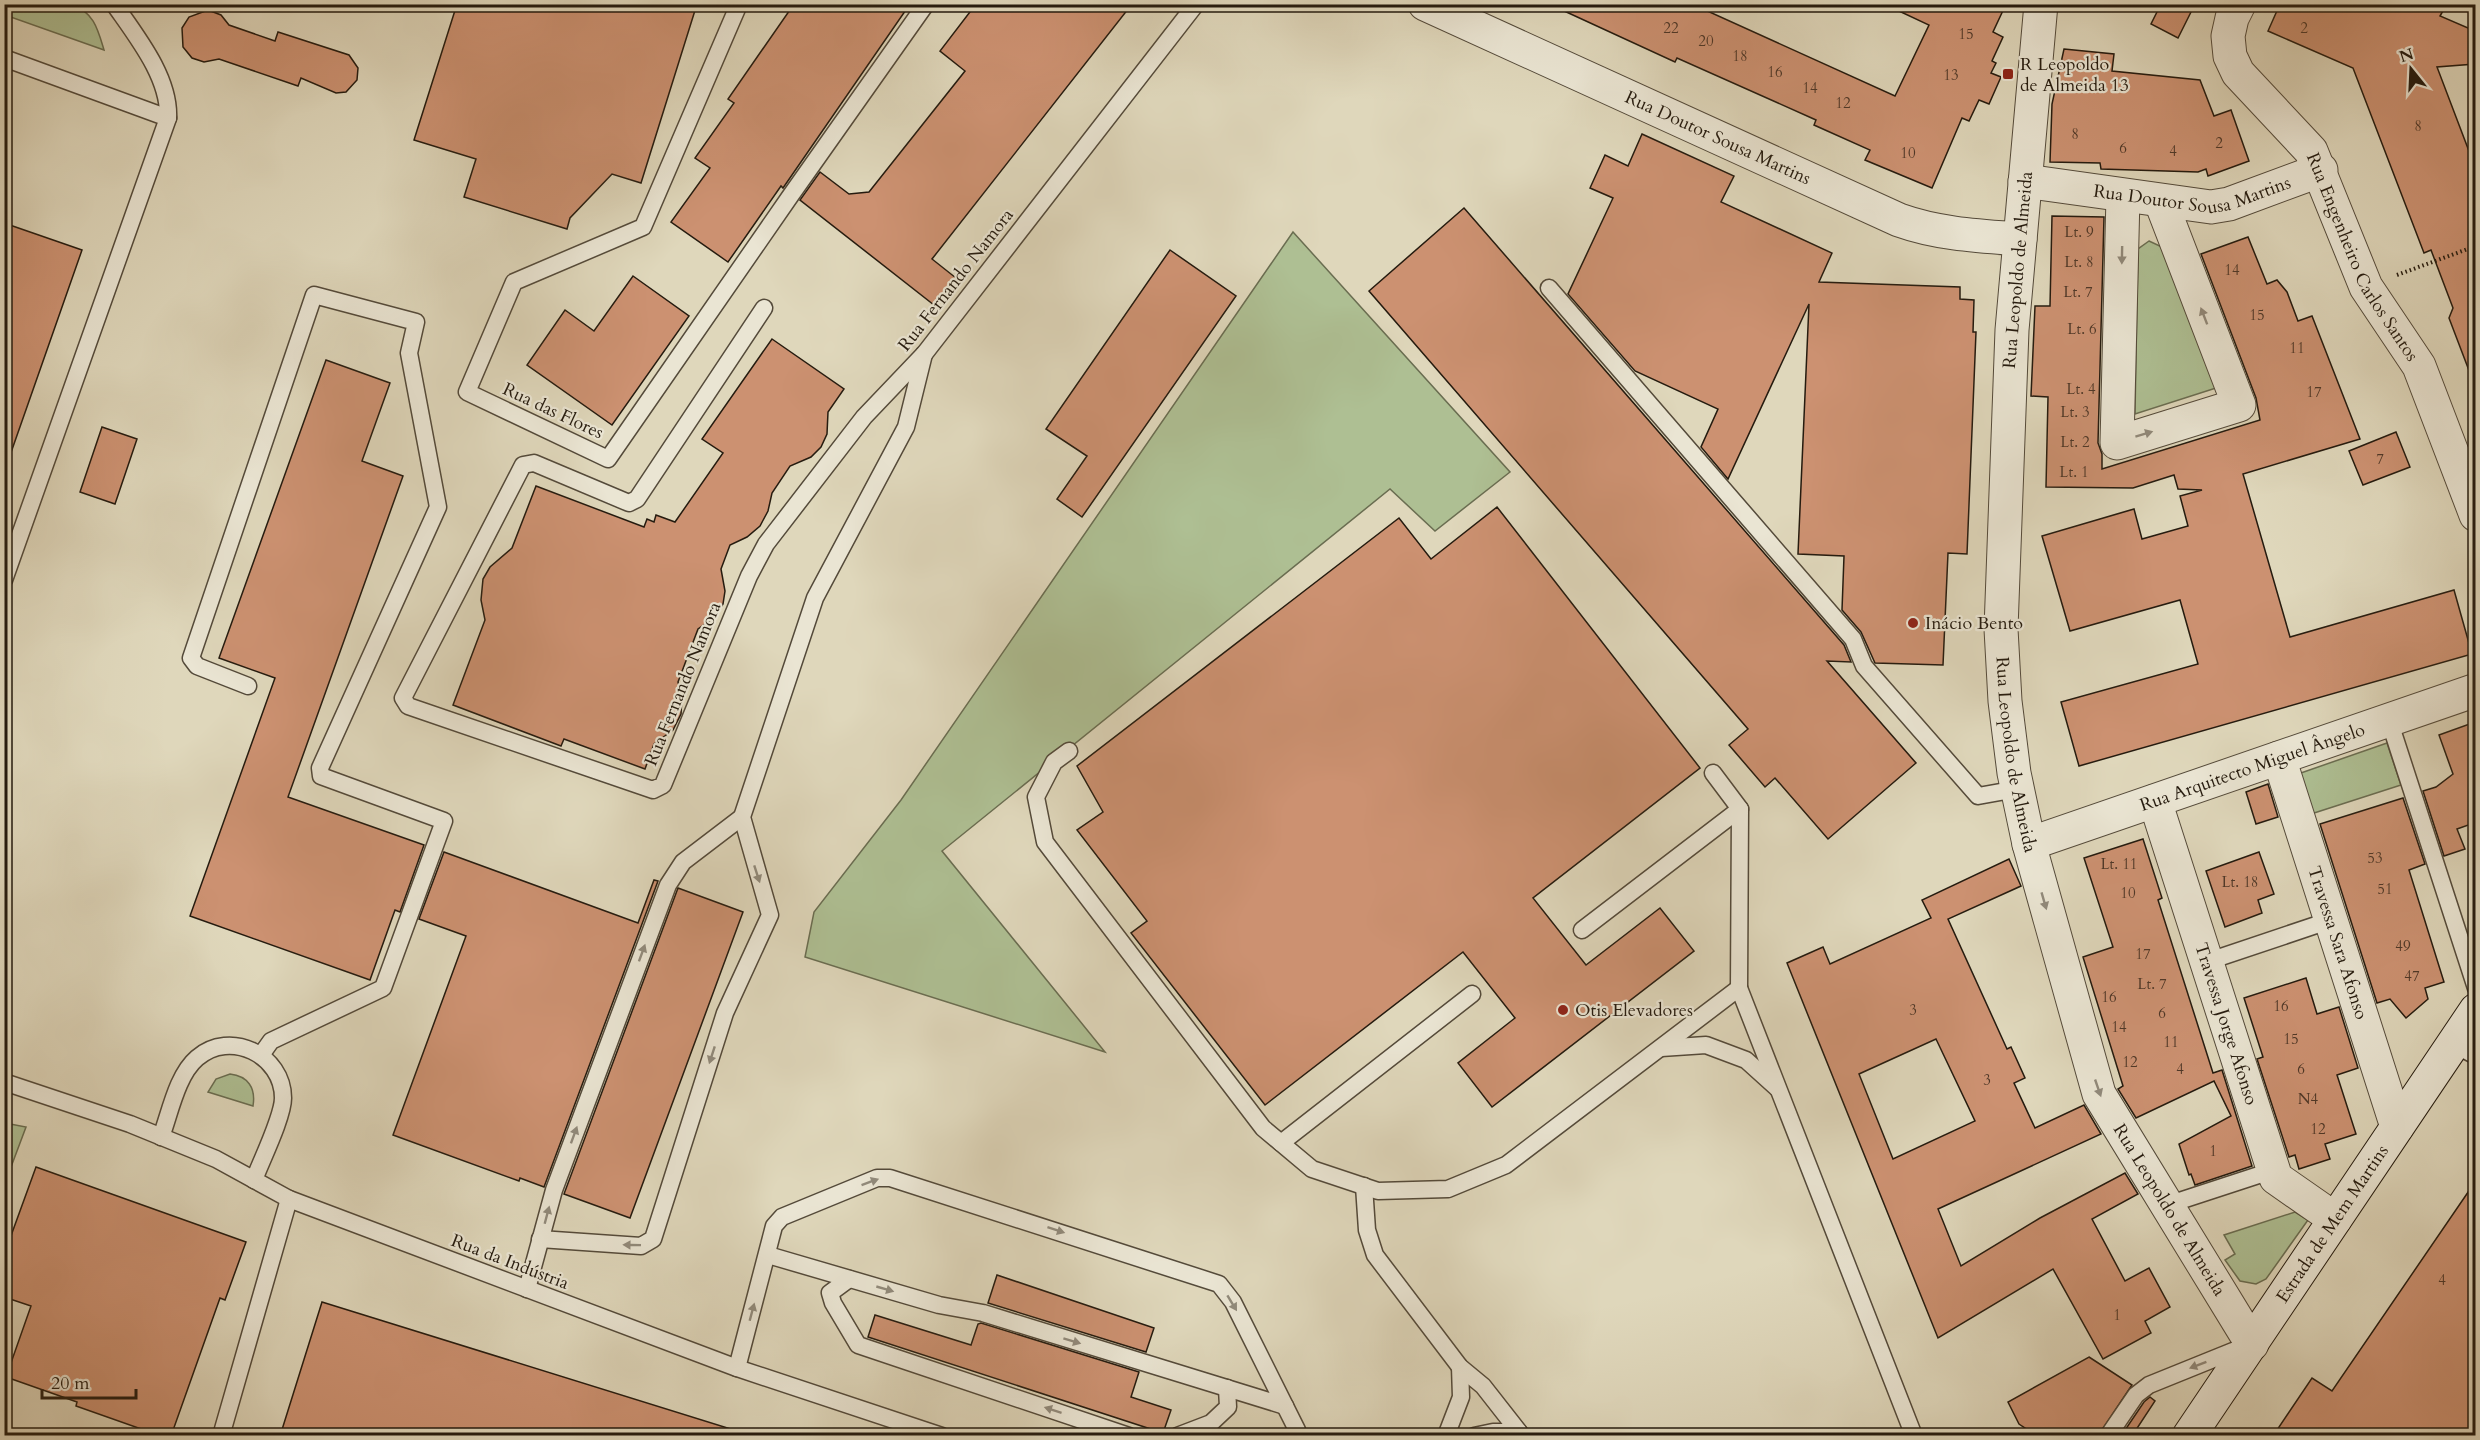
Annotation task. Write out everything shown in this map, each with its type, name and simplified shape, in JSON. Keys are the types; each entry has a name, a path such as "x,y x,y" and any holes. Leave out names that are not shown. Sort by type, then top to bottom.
{"street":[{"name":"Rua Doutor Sousa Martins","path":"1425,4 1899,220 1948,233 2020,239"},
{"name":"Rua Leopoldo de Almeida","path":"2041,4 2012,330 2001,629 2005,701 2017,789 2029,844 2099,1094 2252,1344"},
{"name":"Rua Engenheiro Carlos Santos","path":"2236,11 2229,46 2230,56 2238,73 2298,135 2320,170 2366,287 2419,366 2475,515"},
{"name":"Rua Doutor Sousa Martins","path":"2025,181 2195,207 2220,206 2320,170"},
{"path":"2123,196 2117,442 2239,405 2161,202"},
{"name":"Rua Arquitecto Miguel Ângelo","path":"2029,844 2475,690"},
{"name":"Travessa Sara Afonso","path":"2278,758 2397,1127"},
{"name":"Travessa Jorge Afonso","path":"2155,801 2276,1178 2335,1219"},
{"name":"Estrada de Mem Martins","path":"2189,1436 2397,1127 2464,1050 2475,1010"}],"lane":[{"path":"4,580 168,118 168,104 158,74 114,4"},
{"name":"Rua das Flores","path":"739,4 643,227 514,282 467,392 608,459 790,195 926,4"},
{"name":"Rua Fernando Namora","path":"764,308 637,499 629,503 534,463 523,465 404,698 408,706 653,790 663,785 749,576 766,544 864,417 925,353 1196,4"},
{"path":"4,58 168,118"},
{"path":"1549,288 1853,639 1864,666 1978,796 2017,789"},
{"path":"248,686 197,666 191,658 314,296 416,322 409,353 433,492 438,507 320,768 321,776 444,821 383,988 271,1041 261,1055"},
{"path":"527,1289 554,1190 668,885 683,862 742,817 815,598 906,427 925,353"},
{"path":"2389,720 2475,988"},
{"path":"1069,751 1054,762 1036,797 1045,842 1263,1128 1312,1169 1378,1191 1448,1189 1506,1165 1739,988"},
{"path":"1713,773 1740,808 1739,988 1914,1436"},
{"path":"1582,930 1740,808"},
{"path":"540,1239 640,1246 653,1239 725,1013 770,915 742,817"},
{"path":"2206,962 2331,920"},
{"path":"1281,1143 1472,994"},
{"path":"161,1137 186,1071 197,1058 212,1049 228,1045 246,1047 261,1055 274,1067 281,1083 284,1100 254,1180"},
{"path":"1660,1048 1706,1045 1746,1060 1781,1091"},
{"name":"Rua da Indústria","path":"4,1082 161,1137 216,1159 289,1199 527,1289 737,1368 942,1436"},
{"path":"2167,1205 2274,1170"},
{"path":"737,1368 774,1226 782,1217 878,1178 890,1178 1219,1284 1233,1302 1297,1430 1296,1436"},
{"path":"1364,1186 1367,1230 1375,1255 1460,1367 1483,1386 1520,1434"},
{"path":"221,1436 289,1199"},
{"path":"768,1255 939,1305 983,1313 1285,1406"},
{"path":"849,1279 830,1293 833,1303 858,1345 1129,1436"},
{"path":"2108,1436 2136,1395 2149,1385 2252,1344"},
{"path":"1446,1436 1461,1397 1460,1367"},
{"path":"1177,1436 1210,1423 1228,1407 1227,1388"},
{"path":"1474,1436 1493,1432 1520,1434"}],"path":[{"path":"2366,287 2475,246"}],"green space":[{"path":"5,4 72,5 79,8 94,23 104,50 5,15"},
{"path":"1293,232 1510,472 1435,531 1390,489 942,851 1105,1052 805,957 814,912 901,800"},
{"path":"2149,241 2162,247 2216,388 2135,414 2138,249"},
{"path":"2387,743 2401,785 2311,814 2298,774"},
{"path":"230,1074 242,1077 252,1088 253,1106 208,1092 216,1079"},
{"path":"4,1123 26,1127 5,1183"},
{"path":"2295,1212 2308,1220 2266,1279 2256,1284 2240,1281 2225,1260 2235,1254 2224,1235"}],"building":[{"path":"457,4 697,4 641,183 612,174 570,218 567,229 464,197 476,159 414,140"},
{"path":"794,4 910,4 783,188 781,186 728,262 671,222 710,168 695,158 734,103 728,99"},
{"path":"976,4 1132,4 932,259 956,278 934,305 800,200 820,172 849,194 869,192 965,71 940,51"},
{"path":"1549,4 1692,4 1895,96 1929,25 1884,4 2006,4 1993,32 2003,37 1992,61 1996,63 1991,73 2001,77 1989,104 1979,100 1969,121 1962,118 1932,188 1865,160 1870,150 1814,125 1816,120 1677,58 1675,62"},
{"path":"2161,4 2195,4 2178,38 2151,24"},
{"path":"2280,4 2447,4 2440,16 2475,31 2475,64 2437,67 2475,167 2475,381 2473,381 2449,318 2453,308 2431,250 2424,253 2353,68 2268,31"},
{"path":"208,10 221,15 229,25 275,41 278,32 349,55 358,68 357,80 346,92 336,93 301,78 298,86 219,59 204,62 192,58 183,47 182,28 189,17"},
{"path":"2064,49 2114,54 2112,71 2200,80 2214,116 2231,110 2249,161 2208,176 2206,169 2198,172 2101,169 2100,163 2050,162 2052,104"},
{"path":"1642,134 1734,176 1721,202 1832,253 1819,282 1960,287 1960,299 1974,300 1973,332 1976,332 1967,554 1948,553 1943,665 1875,663 1861,632 1842,610 1844,556 1798,554 1809,304 1728,479 1701,447 1718,409 1635,371 1568,294 1613,198 1590,188 1605,155 1628,166"},
{"path":"1464,208 1844,645 1851,662 1827,661 1916,763 1828,839 1775,778 1765,787 1729,745 1748,729 1369,291"},
{"path":"2052,216 2104,217 2098,443 2102,454 2102,469 2260,420 2256,398 2201,254 2248,237 2267,284 2277,280 2287,292 2298,321 2312,316 2360,439 2243,474 2290,637 2454,590 2472,654 2079,766 2061,702 2198,664 2180,600 2070,631 2042,536 2134,509 2142,539 2188,526 2180,496 2202,490 2178,489 2174,475 2133,488 2046,487 2048,397 2031,396 2035,306 2050,306"},
{"path":"4,223 82,250 8,461 4,460"},
{"path":"1170,250 1236,296 1082,517 1057,499 1087,456 1046,429"},
{"path":"633,276 689,316 612,425 527,365 565,310 594,331"},
{"path":"772,339 844,389 828,412 827,434 821,447 811,457 790,466 772,493 768,511 760,526 747,537 730,545 721,569 725,591 723,604 715,617 698,629 678,682 682,697 681,714 673,730 654,744 645,769 564,739 561,746 453,705 485,620 481,600 483,579 490,567 512,548 536,486 644,527 647,519 654,522 656,515 675,522 723,453 702,439"},
{"path":"326,360 390,383 362,461 403,476 288,797 424,845 400,912 395,910 370,980 190,916 275,678 219,658"},
{"path":"102,427 137,439 115,504 80,492"},
{"path":"2396,432 2410,467 2363,485 2349,451"},
{"path":"1497,507 1700,768 1533,898 1586,965 1660,908 1694,951 1492,1107 1458,1063 1515,1018 1463,952 1265,1105 1131,933 1147,921 1077,830 1103,812 1077,766 1399,518 1431,559"},
{"path":"2475,722 2475,826 2471,824 2457,829 2465,849 2444,856 2423,791 2436,787 2453,774 2439,735"},
{"path":"2268,784 2278,817 2256,824 2246,792"},
{"path":"2403,798 2425,864 2409,870 2444,982 2425,988 2428,999 2406,1018 2390,999 2377,1003 2320,824"},
{"path":"2143,839 2162,898 2158,900 2213,1073 2222,1070 2252,1166 2195,1185 2191,1174 2189,1175 2179,1144 2231,1116 2214,1081 2136,1118 2118,1089 2123,1086 2083,957 2113,947 2084,858"},
{"path":"444,852 638,923 654,880 658,881 544,1187 520,1178 519,1181 393,1135 466,936 419,919"},
{"path":"2259,852 2274,894 2258,900 2262,913 2225,927 2206,871"},
{"path":"2009,859 2021,886 1948,919 2007,1049 2011,1047 2025,1078 2014,1083 2035,1128 2084,1105 2101,1134 1938,1209 1961,1266 2040,1218 2125,1173 2138,1194 2092,1219 2125,1281 2149,1268 2170,1307 2145,1321 2151,1333 2103,1359 2053,1269 1938,1338 1787,963 1823,947 1830,964 1931,918 1922,900","holes":["1936,1039 1975,1121 1893,1159 1859,1074"]},
{"path":"678,888 743,912 630,1218 564,1194"},
{"path":"2306,978 2317,1014 2339,1007 2358,1068 2337,1075 2356,1134 2325,1144 2330,1159 2299,1169 2295,1155 2289,1157 2257,1059 2263,1057 2244,998"},
{"path":"36,1167 246,1242 225,1300 220,1298 171,1436 161,1436 76,1406 77,1402 6,1377 31,1306 4,1297 4,1255"},
{"path":"2475,1182 2475,1436 2273,1436 2312,1378 2332,1391"},
{"path":"997,1275 1154,1328 1146,1352 988,1303"},
{"path":"322,1302 734,1430 733,1436 280,1436"},
{"path":"875,1315 971,1345 978,1324 981,1323 1139,1372 1131,1397 1171,1410 1163,1433 868,1337"},
{"path":"2089,1357 2132,1385 2098,1436 2037,1436 2019,1424 2008,1402"},
{"path":"2150,1397 2155,1401 2132,1436 2121,1436 2144,1402"}],"place":[{"name":"R Leopoldo de Almeida 13","path":"2008,74"},
{"name":"Inácio Bento","path":"1913,623"},
{"name":"Otis Elevadores","path":"1563,1010"}]}
